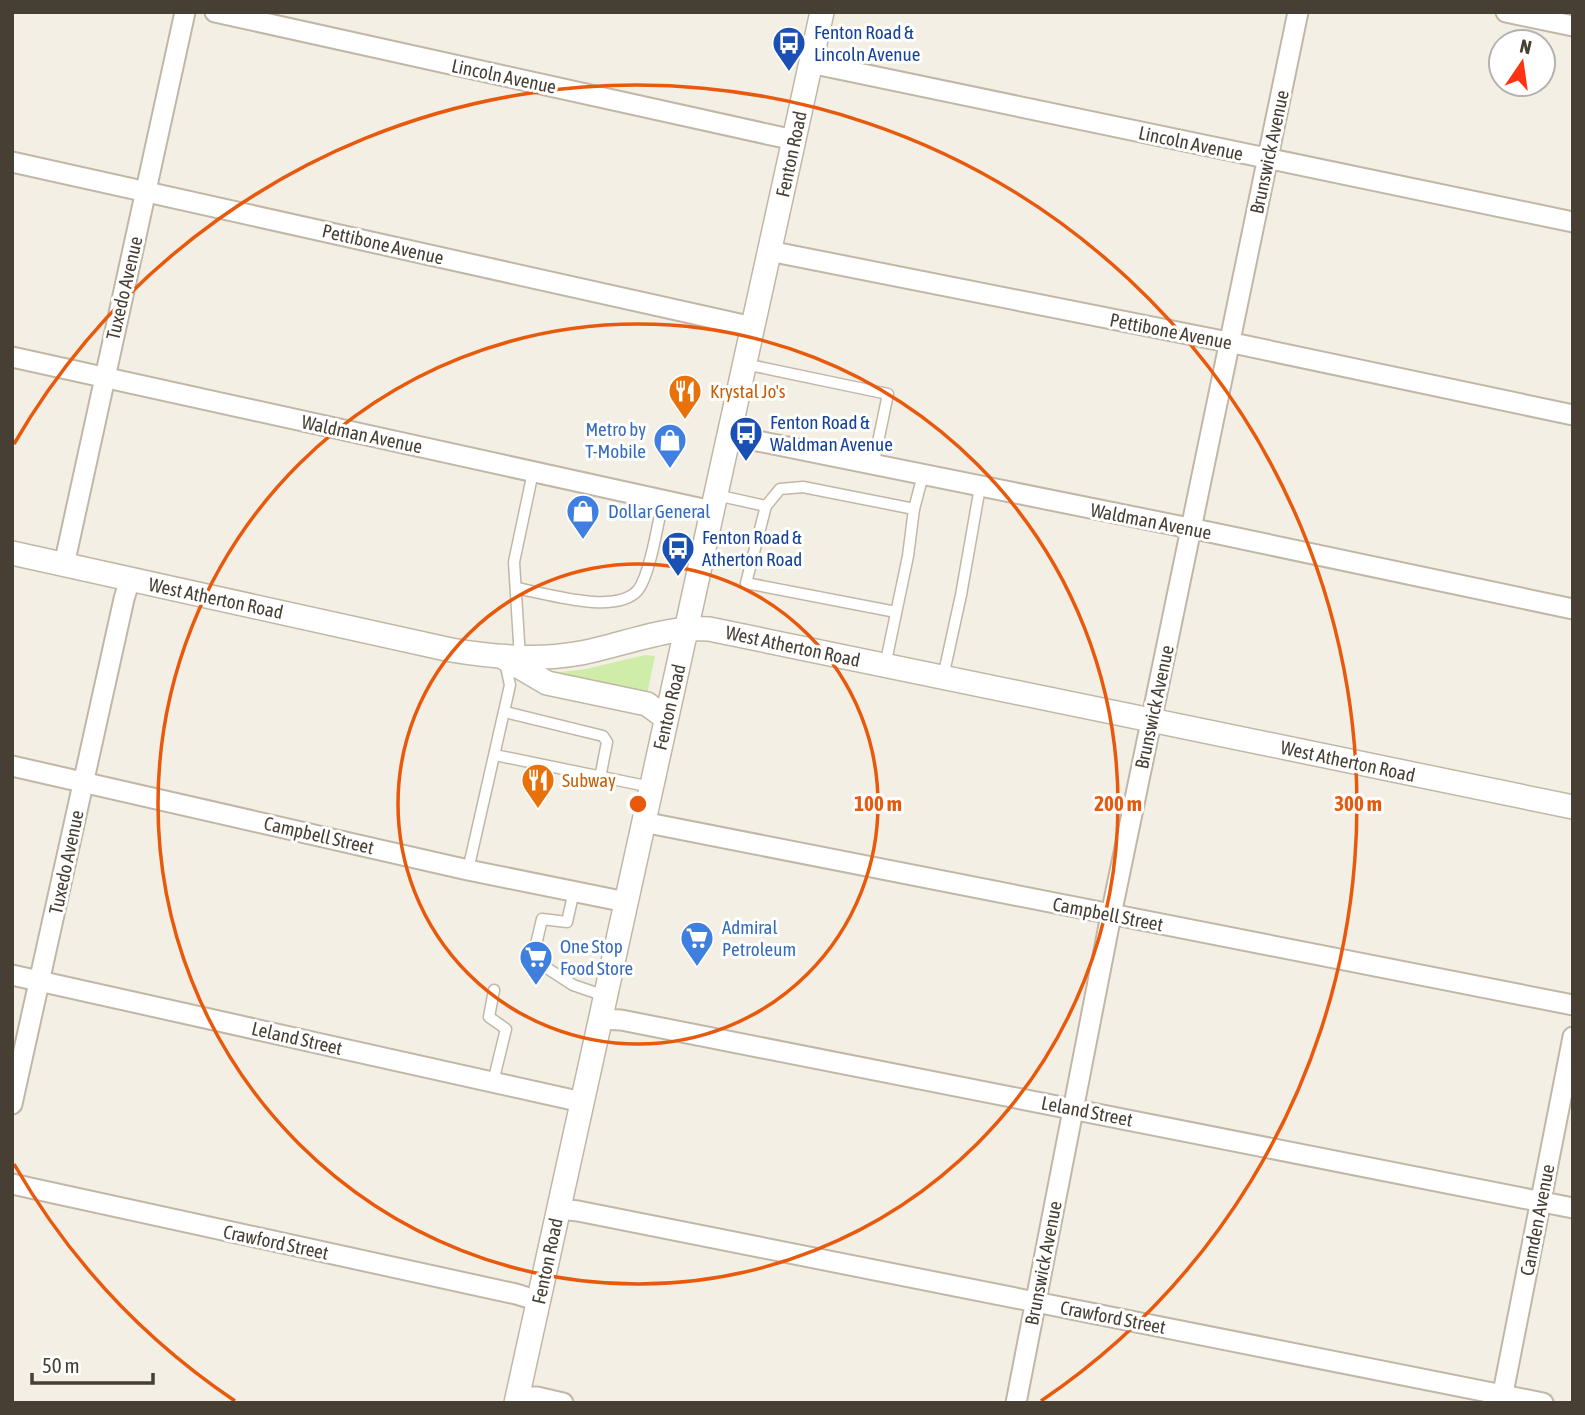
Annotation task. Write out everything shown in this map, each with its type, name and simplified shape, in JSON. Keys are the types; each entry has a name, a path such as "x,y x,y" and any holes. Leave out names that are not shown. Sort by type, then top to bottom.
{"street":[{"name":"Tuxedo Avenue","path":"64,565 185,12"},
{"name":"Lincoln Avenue","path":"215,12 794,140"},
{"name":"Fenton Road","path":"517,1400 822,12"},
{"name":"Brunswick Avenue","path":"1016,1403 1111,915 1297,12"},
{"path":"1506,12 1573,26"},
{"name":"Lincoln Avenue","path":"810,63 1573,222"},
{"name":"Pettibone Avenue","path":"12,162 753,327"},
{"name":"Pettibone Avenue","path":"769,251 1228,342 1573,415"},
{"name":"Waldman Avenue","path":"12,357 663,500 713,503"},
{"name":"Waldman Avenue","path":"728,435 1573,609"},
{"name":"West Atherton Road","path":"12,553 451,650 512,658 578,654 687,628 709,629 1573,807"},
{"name":"Tuxedo Avenue","path":"12,1104 130,579"},
{"path":"512,658 547,683 647,704 666,718"},
{"name":"Campbell Street","path":"12,766 468,870 626,902"},
{"name":"Campbell Street","path":"643,822 1573,1005"},
{"name":"Leland Street","path":"12,975 582,1102"},
{"name":"Leland Street","path":"600,1019 621,1020 1573,1208"},
{"name":"Camden Avenue","path":"1502,1399 1573,1037"},
{"name":"Crawford Street","path":"12,1184 539,1301"},
{"name":"Crawford Street","path":"559,1209 592,1213 1036,1301 1502,1399 1543,1403"},
{"path":"517,1400 537,1397 563,1403"}],"lane":[{"path":"745,363 888,394 873,466"},
{"path":"468,870 510,685 516,588 514,562 533,472"},
{"path":"885,666 908,556 914,509 923,475"},
{"path":"896,612 746,583 766,506 780,489 803,487 914,509"},
{"path":"943,678 980,487"},
{"path":"516,588 597,603 619,601 633,594 639,589 647,566 663,500"},
{"path":"713,503 766,506"},
{"path":"505,712 603,736 607,742 600,778"},
{"path":"495,755 651,787"},
{"path":"574,891 567,922 542,919 535,948 536,961 573,985 605,996"},
{"path":"493,1082 506,1029 489,1017 494,990"}],"green space":[{"path":"645,655 655,656 646,699 551,673 586,669"}],"place":[{"name":"Fenton Road & Lincoln Avenue","path":"789,73"},
{"name":"Krystal Jo's","path":"685,421"},
{"name":"Fenton Road & Waldman Avenue","path":"746,463"},
{"name":"Metro by T-Mobile","path":"670,470"},
{"name":"Dollar General","path":"583,541"},
{"name":"Fenton Road & Atherton Road","path":"678,578"},
{"name":"Subway","path":"538,810"},
{"name":"Admiral Petroleum","path":"697,968"},
{"name":"One Stop Food Store","path":"536,987"}]}
